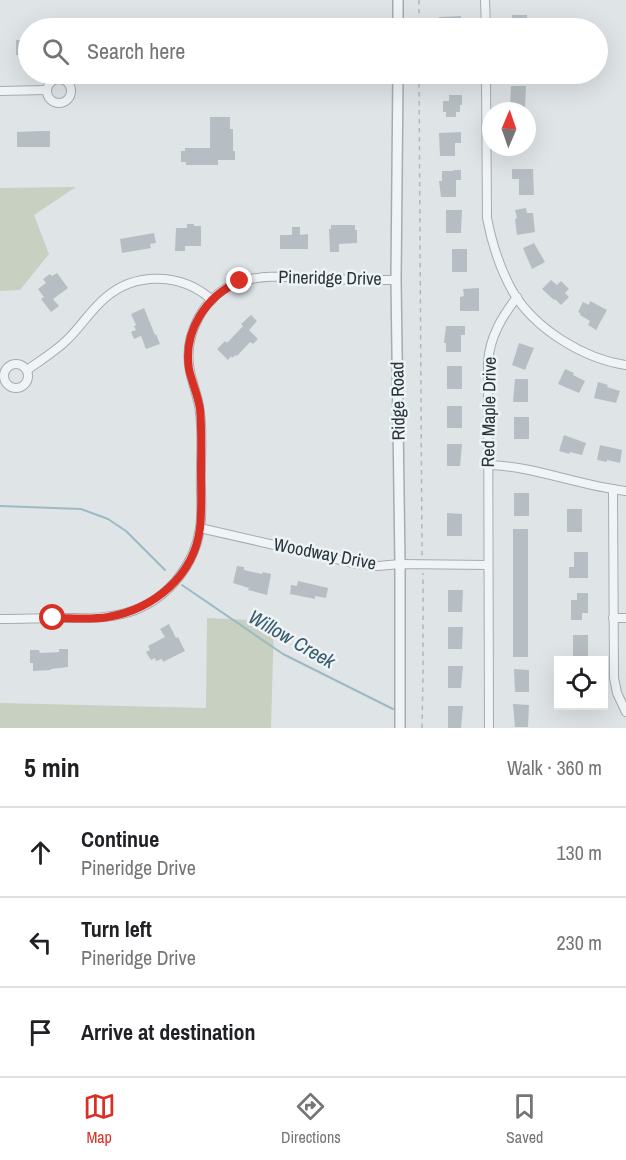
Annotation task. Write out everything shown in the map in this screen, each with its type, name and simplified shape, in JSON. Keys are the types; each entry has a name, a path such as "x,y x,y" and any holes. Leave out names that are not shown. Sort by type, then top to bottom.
{"street":[{"path":"398,0 398,18"},
{"path":"486,0 486,18"},
{"name":"Ridge Road","path":"398,84 396,280 400,728"},
{"path":"486,84 488,218 491,238 504,273 517,297 540,323 572,345 605,360 626,365"},
{"path":"0,91 46,90"},
{"name":"Pineridge Drive","path":"0,619 106,618 136,610 156,599 174,584 192,556 200,528 200,407 189,369 189,347 195,323 212,300 230,286 250,279 275,277 396,280"},
{"path":"27,370 49,356 66,341 105,297 128,284 150,279 179,281 204,292 212,300"},
{"name":"Red Maple Drive","path":"489,728 488,362 489,350 496,329 517,297"},
{"path":"488,465 521,468 626,491"},
{"path":"613,489 614,678 617,693 626,712"},
{"name":"Woodway Drive","path":"200,528 357,564 378,566 488,565"},
{"path":"613,618 626,618"}],"path":[{"path":"419,0 419,18"},
{"path":"419,84 422,728"}],"green space":[{"path":"76,187 34,215 49,254 20,290 0,291 0,188"},
{"path":"207,618 274,621 271,728 0,728 0,703 206,708"}],"building":[{"path":"512,15 527,15 527,18 512,18"},
{"path":"461,16 461,18 439,18"},
{"path":"16,40 18,40 18,55 16,55"},
{"path":"511,86 526,86 525,102 510,102"},
{"path":"449,95 462,95 462,105 460,105 460,112 456,112 456,117 446,117 446,112 443,112 443,101 449,101"},
{"path":"210,117 230,117 235,160 218,160 218,165 186,165 186,162 181,162 181,151 185,151 185,148 210,148"},
{"path":"50,131 50,147 17,147 17,132"},
{"path":"461,132 461,143 455,143 455,156 440,156 439,133"},
{"path":"512,169 533,169 534,195 519,195 519,179 512,179"},
{"path":"461,170 461,180 456,180 456,197 441,197 439,181 442,181 442,171"},
{"path":"526,208 527,213 533,213 535,232 517,235 515,210"},
{"path":"446,210 462,210 461,233 446,233"},
{"path":"187,224 201,226 201,246 185,246 185,251 175,251 176,228 187,228"},
{"path":"331,225 355,225 357,243 339,244 339,252 330,252 329,229"},
{"path":"292,227 300,227 300,235 308,234 308,249 280,249 280,235 292,235"},
{"path":"154,233 156,243 150,244 151,248 122,253 120,239"},
{"path":"534,243 545,262 532,269 523,248"},
{"path":"452,249 467,249 467,272 452,272"},
{"path":"57,273 68,288 53,299 59,306 51,312 41,299 44,297 38,289 46,283 43,279 50,274 52,276"},
{"path":"551,280 557,285 561,281 569,289 565,293 569,297 561,305 542,289"},
{"path":"479,288 479,311 460,311 460,297 464,296 463,289"},
{"path":"590,301 607,310 596,330 588,325 590,321 578,312 583,302 589,305"},
{"path":"144,308 160,344 146,349 141,336 134,339 131,332 136,330 134,326 136,325 131,314"},
{"path":"251,315 257,321 249,330 258,339 253,344 250,342 237,356 232,358 231,356 228,360 217,349 225,341 227,343"},
{"path":"446,326 465,326 465,335 461,335 461,352 446,352 446,343 444,343"},
{"path":"519,343 534,348 525,370 512,365"},
{"path":"447,366 462,366 462,389 447,389"},
{"path":"565,369 585,381 579,393 558,384"},
{"path":"515,379 528,379 528,402 513,402"},
{"path":"598,382 620,391 616,403 594,398"},
{"path":"447,406 462,406 462,428 447,428"},
{"path":"514,417 529,417 529,439 514,439"},
{"path":"564,435 586,443 582,455 559,451"},
{"path":"447,444 462,444 460,466 447,466"},
{"path":"600,445 622,450 620,463 597,460"},
{"path":"514,493 529,493 529,516 514,516"},
{"path":"567,509 582,509 582,532 567,532"},
{"path":"447,513 462,514 462,536 447,536"},
{"path":"513,529 528,529 528,657 513,657"},
{"path":"574,552 588,552 588,578 569,578 569,567 574,567"},
{"path":"237,566 244,567 244,570 271,574 267,595 233,583"},
{"path":"298,581 328,588 326,598 315,596 315,599 290,594 291,585 297,586"},
{"path":"448,590 463,590 462,612 448,612"},
{"path":"577,593 588,593 588,613 582,613 582,620 571,620 571,600 577,600"},
{"path":"169,624 185,651 163,662 162,659 151,660 146,652 150,650 148,646 165,637 160,629"},
{"path":"448,627 463,627 462,649 448,649"},
{"path":"573,635 588,635 588,656 573,656"},
{"path":"59,649 68,649 68,667 33,671 33,663 30,663 30,650 39,650 40,653 59,652"},
{"path":"448,666 463,666 461,688 448,688"},
{"path":"514,669 529,670 529,692 515,692"},
{"path":"513,704 529,705 528,727 515,727"},
{"path":"448,706 463,706 461,728 448,728"}],"waterway":[{"name":"Willow Creek","path":"0,506 81,509 108,519 126,531 165,570"},
{"name":"Willow Creek","path":"182,585 283,654 393,709"}],"route":[{"path":"53,618 106,618 136,610 156,599 174,584 192,556 201,517 200,407 189,369 189,347 195,323 207,304 240,281"}]}
